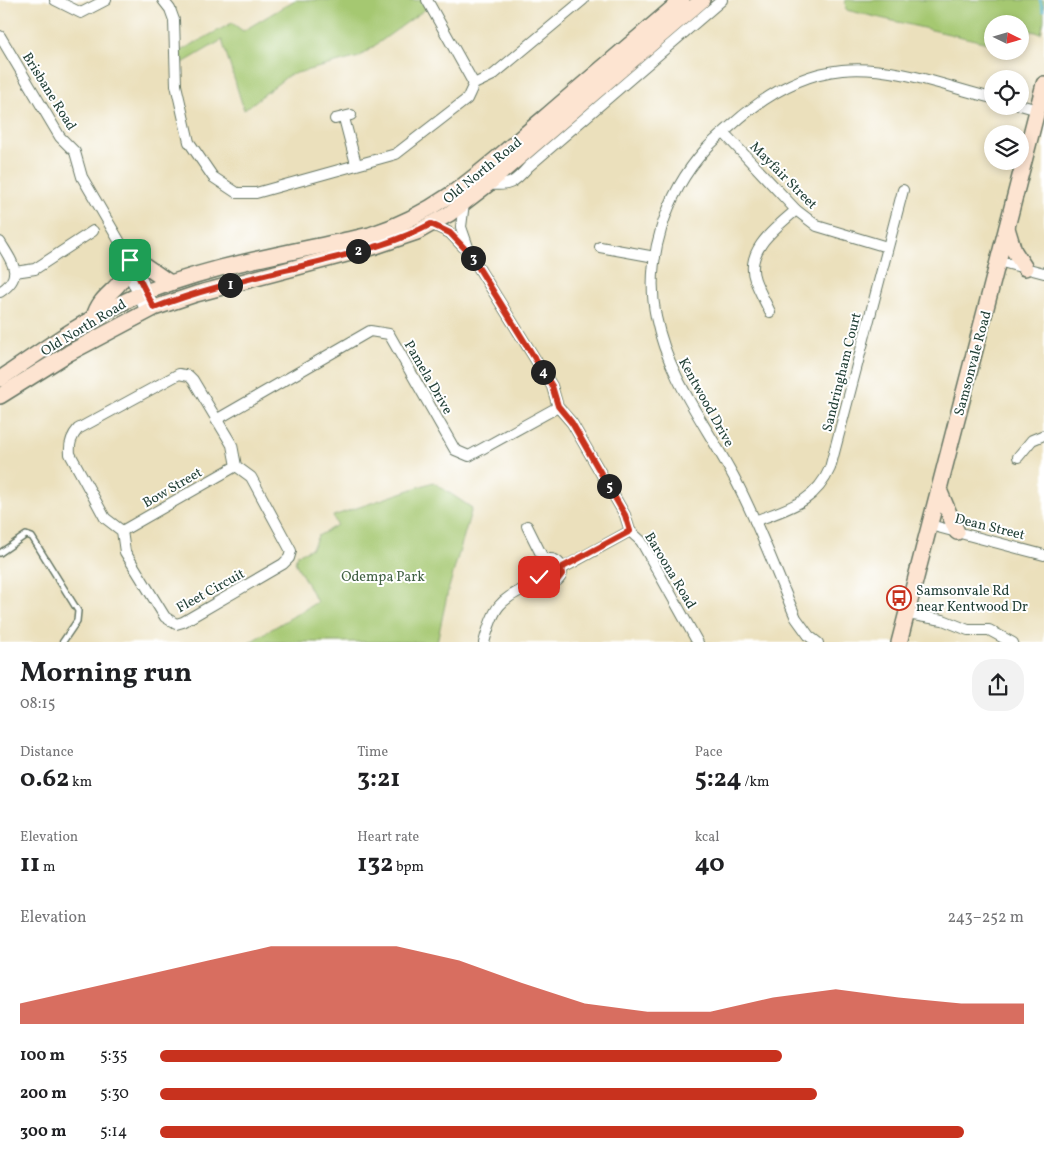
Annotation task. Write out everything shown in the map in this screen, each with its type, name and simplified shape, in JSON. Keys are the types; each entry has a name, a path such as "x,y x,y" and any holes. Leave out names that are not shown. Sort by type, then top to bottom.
{"main road":[{"name":"Old North Road","path":"0,379 94,317 143,293 222,268 370,235 393,228 428,211 478,176 682,0"},
{"name":"Old North Road","path":"0,396 69,353 150,310 196,294 373,247 417,232 464,203 488,184 702,0"},
{"name":"Samsonvale Road","path":"899,642 1044,84"},
{"path":"1007,228 1014,251 1025,268"},
{"path":"94,317 98,303 120,283 128,264 138,261 170,283"},
{"path":"939,490 958,532"}],"street":[{"path":"55,0 81,13 106,0"},
{"path":"163,0 174,20 176,78 189,142 213,177 237,193 256,193 396,154 467,99 474,84 493,75 583,0"},
{"path":"427,0 474,84"},
{"name":"Old North Road","path":"488,184 506,186 519,177 528,167 722,0"},
{"name":"Brisbane Road","path":"0,36 60,137 75,152 82,178 117,240 150,310"},
{"name":"Kentwood Drive","path":"818,642 809,636 796,618 755,521 735,480 677,379 664,349 655,315 653,281 655,257 672,200 687,174 705,150 752,108 778,91 805,78 842,70 886,71 984,96"},
{"path":"1029,108 1038,110"},
{"path":"343,117 356,164"},
{"name":"Mayfair Street","path":"724,133 796,210 817,226 887,247"},
{"name":"Sandringham Court","path":"755,521 807,500 825,481 903,190"},
{"name":"Baroona Road","path":"464,203 461,227 470,254"},
{"path":"770,312 754,278 755,255 766,237 796,210"},
{"name":"Baroona Road","path":"431,224 450,233 470,254 552,386 558,406 572,423 625,515 630,531 641,541 698,642"},
{"path":"15,272 35,269 93,231"},
{"path":"0,242 15,272 12,282 0,292"},
{"path":"600,247 655,257"},
{"path":"998,261 1044,273"},
{"name":"Pamela Drive","path":"216,420 370,331 389,334 455,450 463,454 469,456 558,406"},
{"path":"122,531 105,518 70,454 70,441 75,432 179,374 189,376 232,445 236,466"},
{"path":"1018,457 1032,440 1044,435"},
{"name":"Bow Street","path":"122,531 236,466"},
{"name":"Fleet Circuit","path":"122,531 125,552 165,618 173,624 183,622 283,564 291,555 290,546 251,477 236,466"},
{"name":"Dean Street","path":"930,525 1044,554"},
{"path":"527,526 544,560"},
{"path":"561,568 630,531"},
{"path":"553,558 561,564 562,574 556,582 547,583 541,578 538,567 544,560 553,558"},
{"path":"484,642 490,619 498,603 541,578"},
{"path":"907,614 943,620 968,630 990,630 1013,642"}],"lane":[{"path":"0,553 26,535 32,537 78,611 77,621 62,642"}],"green space":[{"path":"295,0 423,0 427,8 359,57 289,75 244,110 222,40 176,67 180,51 232,23 243,31"},
{"path":"845,0 1044,0 1044,21 1041,33 1029,31 1029,15 984,15 984,42 846,10"},
{"name":"Odempa Park","path":"433,482 472,508 448,591 437,642 250,642 317,602 295,562 297,555 312,548 318,536 337,525 333,516"}],"waterway":[{"path":"1040,0 1043,11"}],"place":[{"name":"Samsonvale Rd near Kentwood Dr","path":"899,598"}],"route":[{"path":"130,260 142,280 154,308 196,294 397,240 431,224 450,233 470,254 552,386 558,406 572,423 625,515 630,531 561,568 562,574 556,582 547,583 539,577"}]}
